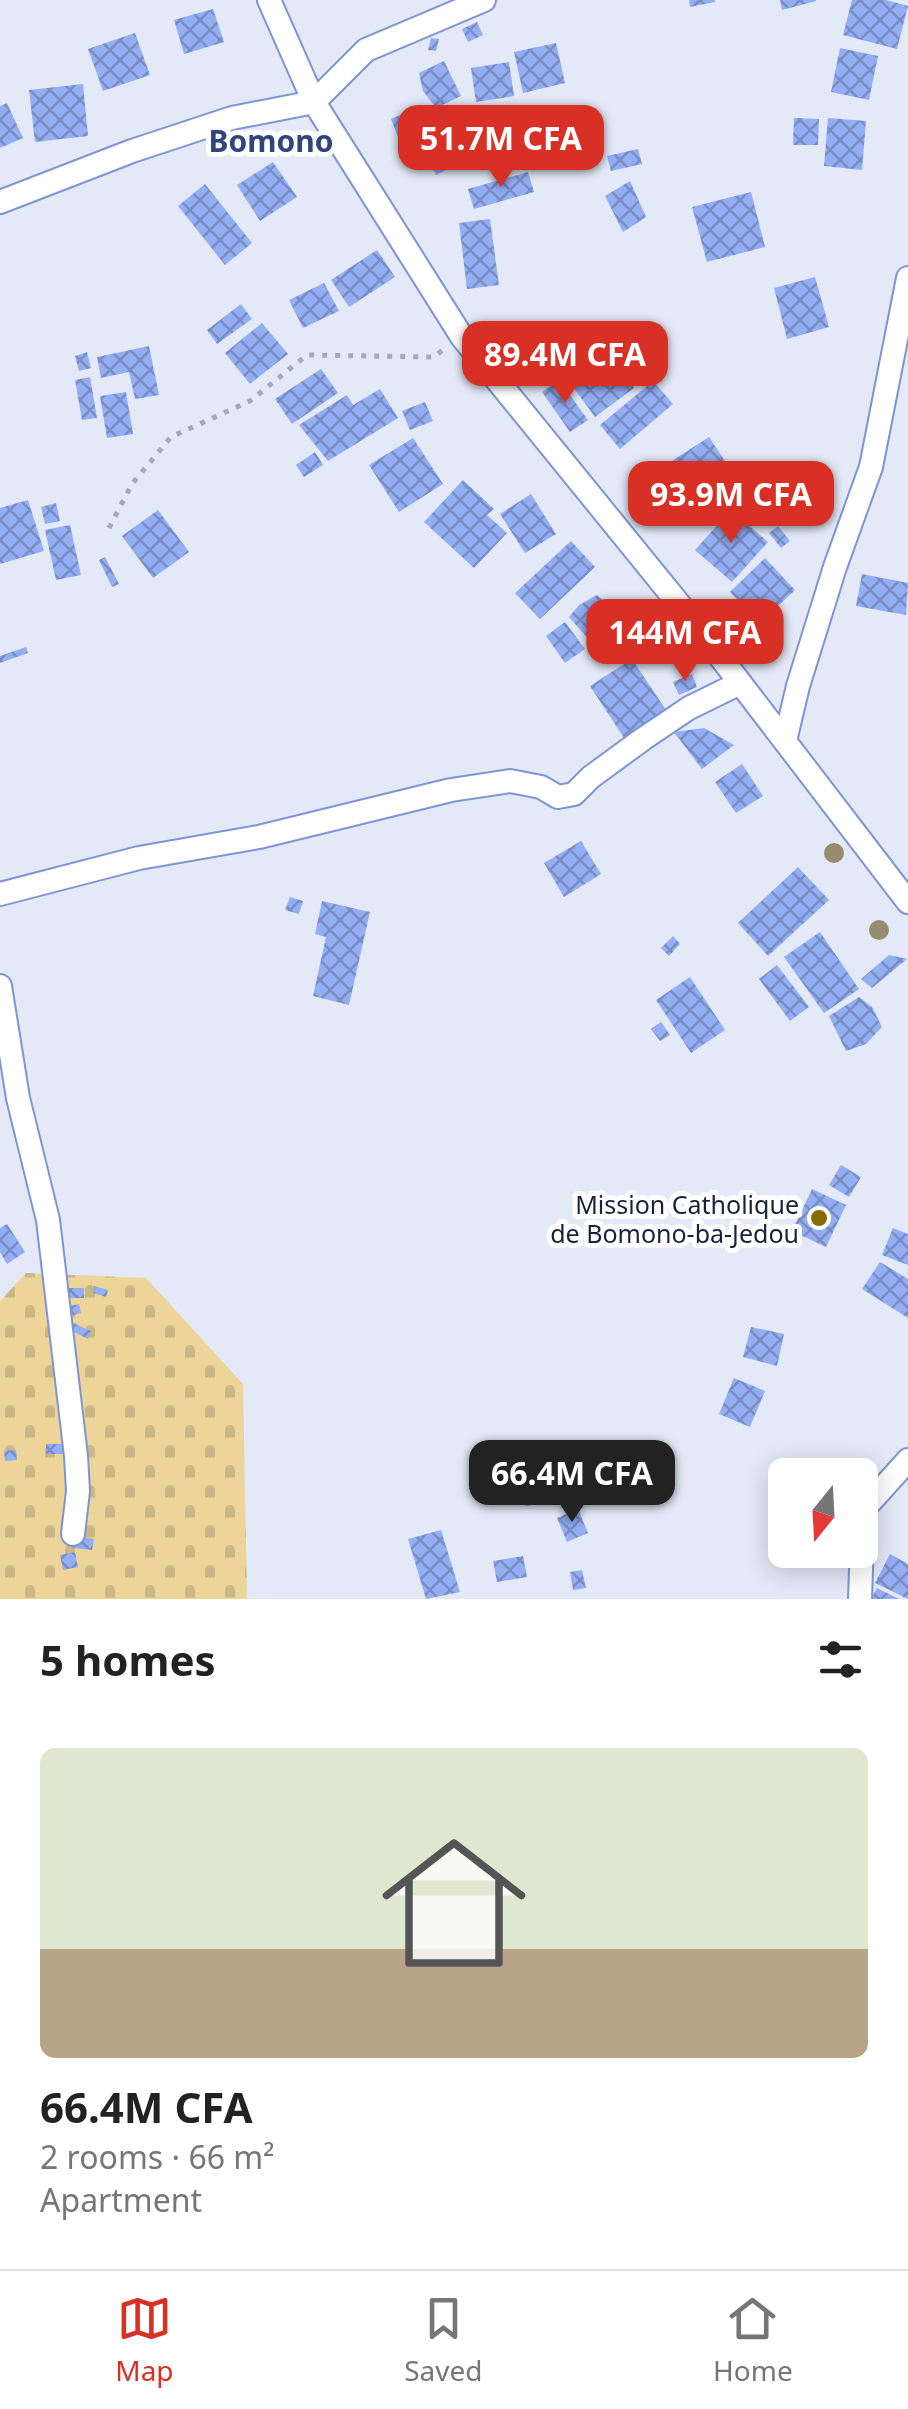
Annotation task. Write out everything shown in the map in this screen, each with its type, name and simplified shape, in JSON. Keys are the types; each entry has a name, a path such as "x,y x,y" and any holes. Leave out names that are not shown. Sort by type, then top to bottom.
{"street":[{"path":"269,0 314,102 462,337 740,682 908,902"},
{"path":"0,202 132,151 216,124 314,102 366,50 484,0"},
{"path":"785,741 835,567 871,467 907,292"},
{"path":"0,894 139,858 260,836 452,790 510,781 541,787 558,797 574,794 643,739 689,708 740,682"},
{"path":"0,986 18,1098 48,1220 76,1456 78,1490 73,1534"},
{"path":"860,1599 863,1510 908,1460"}],"path":[{"path":"109,528 132,484 171,437 250,400 306,355 434,357 462,337"}],"green space":[{"path":"26,1273 146,1278 243,1384 247,1599 0,1599 0,1301"}],"building":[{"path":"689,0 715,0 715,2 690,7"},
{"path":"780,0 816,0 816,1 782,10"},
{"path":"852,0 886,0 908,6 897,49 843,35"},
{"path":"213,9 224,42 184,54 174,20"},
{"path":"477,22 483,35 468,42 462,29"},
{"path":"135,33 150,75 103,91 88,49"},
{"path":"431,38 439,39 436,51 428,50"},
{"path":"556,43 565,83 523,93 514,52"},
{"path":"840,48 878,56 869,100 831,92"},
{"path":"444,61 461,96 436,108 423,91 419,73"},
{"path":"509,62 514,96 476,102 471,68"},
{"path":"83,84 88,136 35,142 29,90"},
{"path":"7,103 23,138 0,148 0,106"},
{"path":"418,107 424,121 400,142 391,119"},
{"path":"521,108 532,135 489,153 477,125"},
{"path":"463,111 477,155 436,175 417,138"},
{"path":"794,118 819,119 818,145 793,145"},
{"path":"828,118 866,121 862,170 824,166"},
{"path":"638,149 642,164 611,171 607,156"},
{"path":"273,162 297,197 260,221 237,185"},
{"path":"528,172 534,192 474,209 468,189"},
{"path":"630,181 646,217 623,232 605,196"},
{"path":"205,184 252,243 225,265 178,206"},
{"path":"751,192 765,247 707,262 692,207"},
{"path":"490,219 499,285 467,289 459,223"},
{"path":"377,250 395,277 349,307 331,280"},
{"path":"815,277 829,327 787,339 774,288"},
{"path":"324,283 339,311 303,328 289,300"},
{"path":"241,304 252,319 217,344 207,330"},
{"path":"262,323 288,354 250,384 225,353"},
{"path":"149,346 159,395 135,399 129,372 101,378 97,357"},
{"path":"608,351 634,388 595,417 568,380"},
{"path":"87,352 91,368 79,371 75,356"},
{"path":"321,369 338,393 292,424 275,399"},
{"path":"90,377 97,418 82,420 75,380"},
{"path":"559,380 588,420 570,432 542,392"},
{"path":"653,381 673,404 620,449 600,425"},
{"path":"380,389 398,418 328,461 299,425 347,395 353,405"},
{"path":"126,392 133,434 107,438 100,396"},
{"path":"425,402 433,421 410,430 402,411"},
{"path":"709,437 737,479 675,519 647,477"},
{"path":"413,438 443,484 399,512 369,465"},
{"path":"315,452 323,465 304,477 296,465"},
{"path":"463,480 494,509 487,515 507,533 474,568 424,522"},
{"path":"531,494 556,534 525,553 500,514"},
{"path":"28,500 44,551 0,564 0,508"},
{"path":"56,503 60,521 45,524 41,507"},
{"path":"158,510 189,552 153,578 122,536"},
{"path":"731,510 768,542 732,582 695,550"},
{"path":"70,525 81,575 56,580 45,530"},
{"path":"778,526 790,541 781,548 769,533"},
{"path":"571,541 595,567 540,619 515,593"},
{"path":"105,557 119,584 112,587 99,560"},
{"path":"765,558 795,590 760,623 730,592"},
{"path":"862,574 908,583 906,615 856,606"},
{"path":"597,595 633,634 606,659 569,617 579,605"},
{"path":"565,622 585,649 565,663 546,636"},
{"path":"26,647 28,653 0,663 0,656"},
{"path":"632,659 668,713 626,741 590,686"},
{"path":"692,674 697,687 679,695 673,682"},
{"path":"704,728 734,745 702,769 674,732"},
{"path":"742,764 763,796 736,813 715,782"},
{"path":"581,841 601,874 564,897 544,863"},
{"path":"798,867 829,900 768,956 738,923"},
{"path":"290,897 303,901 299,914 285,910"},
{"path":"322,901 370,912 349,1005 313,996 326,937 315,934"},
{"path":"820,932 859,989 824,1013 784,957"},
{"path":"673,936 680,944 669,956 661,948"},
{"path":"889,955 907,959 872,988 861,979"},
{"path":"777,965 809,1007 790,1021 759,979"},
{"path":"690,977 725,1030 691,1053 656,1000"},
{"path":"859,997 872,1007 882,1027 866,1044 846,1051 829,1016"},
{"path":"661,1022 670,1035 660,1041 651,1029"},
{"path":"841,1165 861,1177 849,1197 829,1185"},
{"name":"Mission Catholique de Bomono-ba-Jedou","path":"812,1189 846,1205 826,1247 792,1231"},
{"path":"7,1224 25,1252 7,1264 0,1252 0,1228"},
{"path":"893,1228 908,1234 908,1265 882,1255"},
{"path":"880,1262 908,1279 908,1318 862,1289"},
{"path":"94,1286 108,1290 106,1297 93,1293"},
{"path":"68,1288 84,1288 84,1298 68,1298"},
{"path":"79,1304 81,1313 65,1317 62,1308"},
{"path":"67,1320 91,1331 88,1339 64,1327"},
{"path":"751,1327 784,1334 777,1366 743,1357"},
{"path":"734,1378 765,1391 750,1427 719,1414"},
{"path":"46,1444 68,1444 68,1454 46,1454"},
{"path":"16,1450 17,1460 5,1461 4,1451"},
{"path":"506,1453 531,1461 530,1506 497,1501"},
{"path":"578,1509 588,1533 567,1542 557,1518"},
{"path":"441,1530 460,1592 426,1599 408,1539"},
{"path":"74,1536 94,1539 92,1550 73,1548"},
{"path":"75,1552 78,1567 63,1570 60,1555"},
{"path":"890,1554 908,1564 908,1599 875,1583"},
{"path":"523,1556 527,1577 497,1582 493,1561"},
{"path":"582,1570 586,1588 573,1590 570,1572"},
{"path":"877,1588 899,1599 871,1599"}],"place":[{"name":"Mission Catholique de Bomono-ba-Jedou","path":"819,1218"}],"district":[{"name":"Bomono","path":"271,140"}]}
